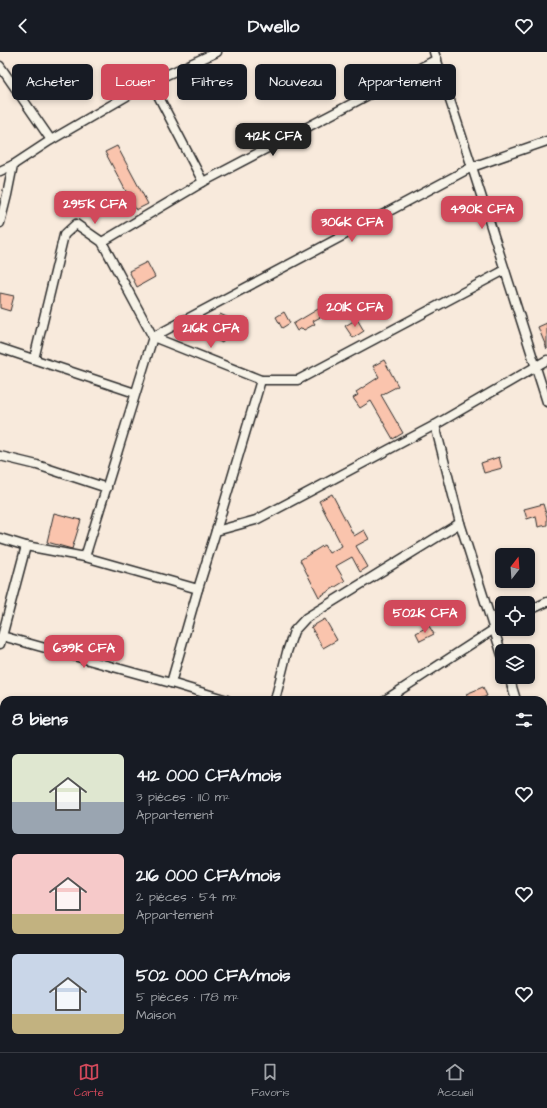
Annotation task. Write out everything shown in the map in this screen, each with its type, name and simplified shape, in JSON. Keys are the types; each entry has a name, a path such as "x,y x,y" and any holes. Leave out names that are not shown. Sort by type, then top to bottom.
{"street":[{"path":"169,74 217,52"},
{"path":"102,242 203,182 436,56 547,402"},
{"path":"0,66 51,140"},
{"path":"0,171 13,165 51,140 120,100"},
{"path":"160,100 203,182"},
{"path":"85,557 153,337 472,167 547,141"},
{"path":"0,223 13,165"},
{"path":"34,359 64,235 76,224 102,242 153,337 261,380 298,380 505,270"},
{"path":"0,348 135,393"},
{"path":"216,531 256,520 435,426 547,360"},
{"path":"171,683 261,380"},
{"path":"435,426 460,523 499,644"},
{"path":"0,456 37,465 107,488"},
{"path":"276,696 294,631 306,618 460,523"},
{"path":"0,538 26,546 85,557 198,588"},
{"path":"26,546 1,640 171,683 214,696"},
{"path":"535,608 547,602"},
{"path":"391,696 494,628"},
{"path":"511,684 515,696"}],"building":[{"path":"117,146 148,204 136,210 105,152"},
{"path":"147,262 155,277 137,287 129,271"},
{"path":"0,293 14,296 10,311 0,308"},
{"path":"330,302 334,310 313,321 315,324 304,330 302,328 297,331 293,324"},
{"path":"284,312 290,323 282,328 276,317"},
{"path":"220,314 233,320 222,343 209,336"},
{"path":"357,319 364,331 353,338 345,326"},
{"path":"547,323 547,349 538,327"},
{"path":"384,360 398,386 381,395 403,433 393,439 371,401 360,408 353,398 358,395 356,392 379,377 373,366"},
{"path":"499,457 502,468 484,473 481,463"},
{"path":"332,494 354,536 364,530 369,539 356,546 368,567 360,572 352,557 336,566 345,581 319,597 300,560 324,545 329,553 342,546 319,501"},
{"path":"543,504 547,517 547,525 538,527 536,516 527,519 524,509"},
{"path":"54,513 81,520 72,549 47,542"},
{"path":"325,619 337,640 323,648 311,627"},
{"path":"429,626 434,634 420,641 416,633"},
{"path":"483,687 487,696 467,696 466,694"}]}
